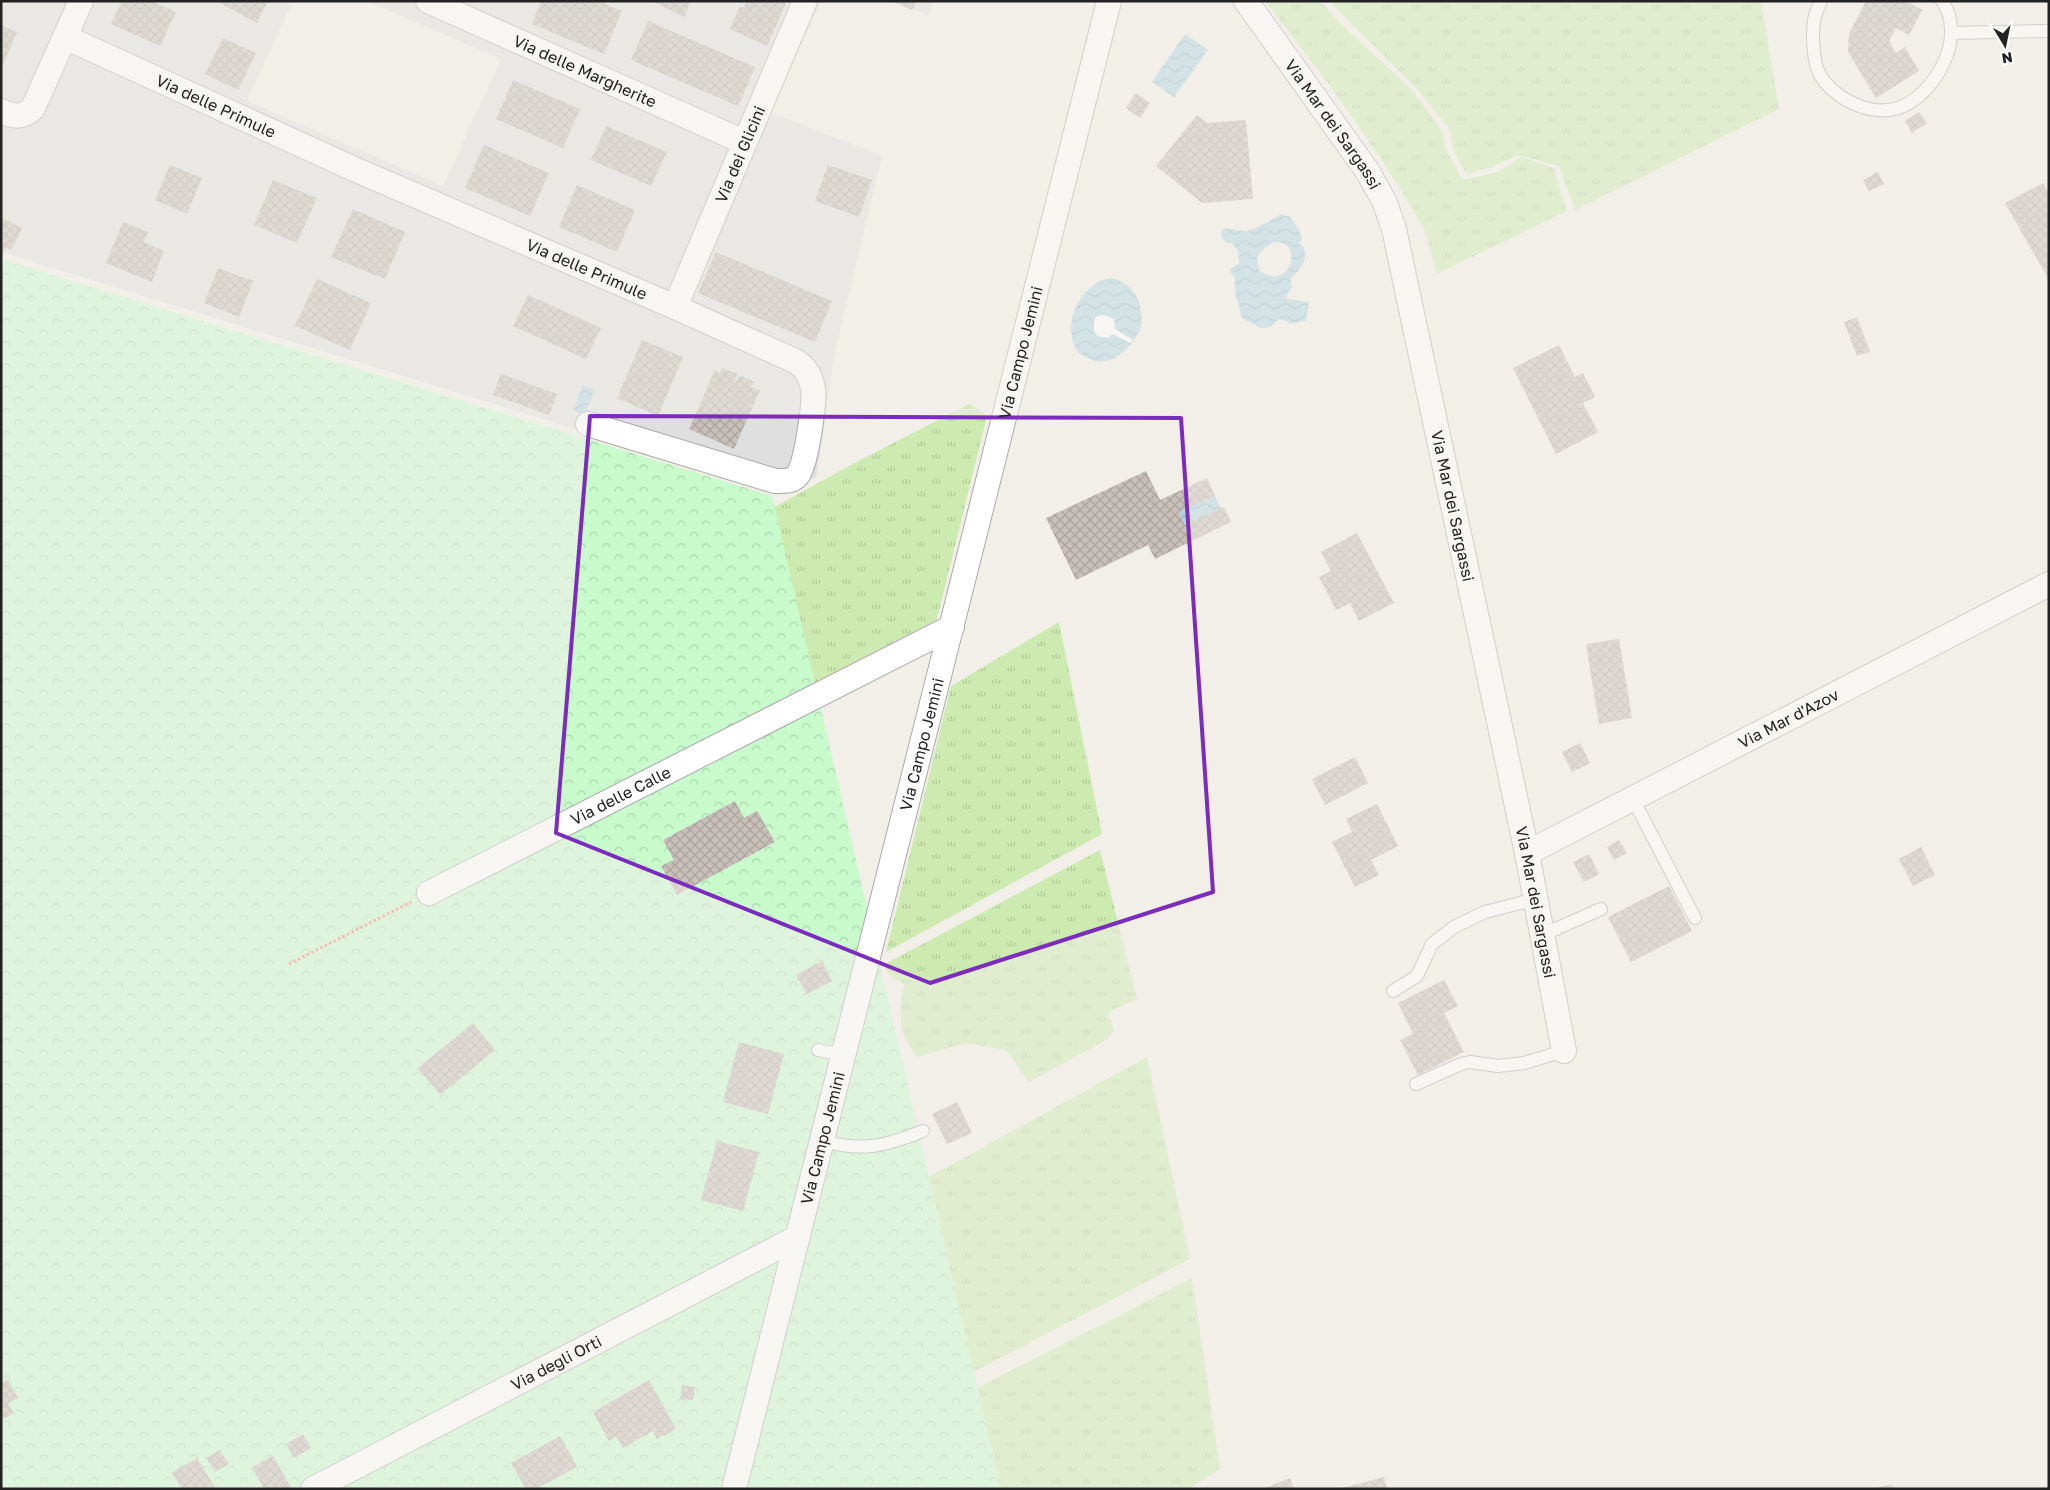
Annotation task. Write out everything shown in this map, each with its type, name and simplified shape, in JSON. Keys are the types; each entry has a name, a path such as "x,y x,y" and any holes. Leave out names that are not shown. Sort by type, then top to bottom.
{"street":[{"path":"1,111 9,115 19,116 28,113 33,108 81,1"},
{"name":"Via delle Margherite","path":"428,1 744,142"},
{"name":"Via dei Glicini","path":"675,307 744,142 806,1"},
{"name":"Via Campo Jemini","path":"734,1489 1109,1"},
{"name":"Via Mar dei Sargassi","path":"1246,1 1368,172 1382,198 1394,229 1527,853 1564,1051"},
{"name":"Via delle Primule","path":"65,38 346,165 795,361 806,371 811,382 813,402 804,465 798,476 787,481 775,481 588,424"},
{"name":"Via Mar d'Azov","path":"1527,853 2049,584"},
{"name":"Via delle Calle","path":"429,893 952,627"},
{"name":"Via degli Orti","path":"313,1489 798,1237"}],"lane":[{"path":"1820,1 1813,16 1814,59 1824,80 1841,97 1862,108 1887,111 1909,103 1929,86 1941,69 1950,50 1951,33 1951,26 1942,1"},
{"path":"1951,33 2049,31"},
{"path":"1633,798 1695,918"},
{"path":"1393,991 1417,976 1432,944 1454,927 1486,912 1536,899"},
{"path":"1542,935 1601,909"},
{"path":"818,1050 844,1055"},
{"path":"1416,1084 1461,1064 1470,1062 1498,1066 1516,1064 1564,1051"},
{"path":"822,1141 870,1148 895,1142 924,1131"}],"path":[{"path":"289,964 429,893"}],"highlighted area":[{"path":"590,416 1181,418 1213,892 930,983 556,833"}],"shaded area":[{"path":"1,1 293,1 247,101 443,186 501,59 367,1 821,1 770,112 882,156 835,352 816,477 780,494 1,252"},
{"path":"893,1 933,1 929,16"}],"green space":[{"path":"1265,1 1320,1 1339,22 1413,91 1442,131 1446,150 1463,180 1497,172 1521,157 1554,168 1567,211 1437,274 1424,229 1403,193 1327,82"},
{"path":"1329,1 1761,1 1779,109 1575,210 1559,166 1518,155 1492,167 1466,174 1454,152 1450,130 1418,90"},
{"path":"1,259 772,496 1001,1489 1,1489"},
{"path":"971,403 987,416 936,623 180,1013 560,626 847,467"},
{"path":"1059,622 1102,834 886,952 951,686"},
{"path":"1100,850 1137,999 1108,1012 1114,1030 1106,1040 1029,1082 1006,1050 966,1043 917,1057 906,1040 901,1022 900,1014 904,984 888,975 885,964"},
{"path":"1147,1057 1190,1259 749,1489 896,1195"},
{"path":"1192,1278 1220,1469 1188,1489 779,1489"}],"water":[{"path":"1185,34 1208,50 1174,97 1152,82"},
{"path":"1280,215 1289,216 1299,230 1302,239 1299,243 1305,252 1304,262 1290,279 1292,287 1286,296 1287,299 1309,302 1306,321 1289,324 1287,321 1279,319 1270,327 1261,328 1242,318 1236,296 1234,276 1231,273 1231,269 1239,263 1238,251 1233,244 1223,240 1222,230 1251,230","holes":["1274,242 1284,244 1290,249 1291,256 1290,264 1286,271 1279,275 1270,276 1259,270 1257,257 1264,248"]},
{"path":"1112,278 1125,284 1135,294 1141,313 1141,326 1131,344 1118,356 1111,360 1094,361 1081,354 1072,340 1071,328 1073,317 1083,295 1091,287 1101,281"},
{"path":"583,385 595,390 584,415 573,410"},
{"path":"1215,496 1221,509 1185,525 1179,512"}],"pier":[{"path":"1104,315 1114,319 1115,329 1133,340 1130,343 1113,334 1108,338 1097,336 1094,331 1094,320 1097,316"}],"building":[{"path":"122,1 152,1 176,12 160,46 111,24"},
{"path":"216,1 268,1 257,23"},
{"path":"541,1 599,1 622,11 604,54 532,24"},
{"path":"652,1 691,1 684,17"},
{"path":"747,1 787,1 767,46 730,29 740,6 744,8"},
{"path":"891,1 916,1 912,10"},
{"path":"1866,1 1906,1 1922,10 1909,35 1896,28 1889,41 1896,53 1905,47 1919,71 1876,98 1848,52 1849,34"},
{"path":"648,21 755,67 738,106 631,60"},
{"path":"1,25 17,32 1,69"},
{"path":"223,38 256,53 238,90 205,74"},
{"path":"513,80 580,109 563,148 496,119"},
{"path":"1136,93 1150,103 1140,118 1126,108"},
{"path":"1919,112 1927,123 1912,133 1905,121"},
{"path":"1197,115 1207,123 1246,120 1253,199 1202,203 1156,166"},
{"path":"606,126 667,152 651,186 591,160"},
{"path":"484,145 549,173 530,216 465,188"},
{"path":"170,165 202,178 187,214 155,200"},
{"path":"828,165 872,180 859,217 815,201"},
{"path":"1878,172 1884,184 1869,191 1863,180"},
{"path":"273,180 317,198 297,243 254,225"},
{"path":"2043,183 2049,193 2049,280 2005,203"},
{"path":"577,185 635,210 617,252 559,227"},
{"path":"353,209 405,232 385,279 331,257"},
{"path":"2,218 22,228 11,250 6,247 1,257"},
{"path":"123,222 148,232 144,242 164,251 152,282 106,263"},
{"path":"716,252 832,301 815,342 698,293"},
{"path":"218,268 253,281 239,317 204,303"},
{"path":"317,279 371,303 350,350 295,326"},
{"path":"528,295 601,328 586,359 513,326"},
{"path":"1857,317 1870,352 1857,356 1844,322"},
{"path":"642,340 683,357 658,416 617,398"},
{"path":"1559,345 1575,377 1583,373 1595,397 1583,403 1598,432 1556,454 1513,368"},
{"path":"722,368 738,374 735,379 737,380 740,375 754,382 751,387 760,390 734,449 689,429 715,370 720,373"},
{"path":"501,374 557,394 549,415 493,395"},
{"path":"1146,471 1160,500 1207,478 1215,496 1179,512 1185,525 1224,507 1231,522 1155,559 1148,545 1076,580 1046,518"},
{"path":"1357,533 1394,603 1359,621 1350,603 1336,610 1319,577 1331,571 1321,552"},
{"path":"1619,639 1632,718 1599,724 1586,644"},
{"path":"1580,743 1590,763 1572,772 1562,752"},
{"path":"1355,757 1368,783 1325,805 1312,779"},
{"path":"735,801 744,818 757,811 775,842 677,895 661,866 674,860 663,840"},
{"path":"1377,804 1398,846 1371,860 1379,875 1355,887 1332,842 1352,832 1346,819"},
{"path":"1619,840 1627,853 1614,860 1607,847"},
{"path":"1921,847 1935,875 1913,886 1899,859"},
{"path":"1589,854 1599,874 1584,882 1573,862"},
{"path":"1669,886 1692,931 1631,962 1608,917"},
{"path":"822,961 832,981 807,994 796,975"},
{"path":"1444,980 1458,1006 1444,1013 1464,1052 1418,1075 1400,1040 1413,1034 1398,1003"},
{"path":"473,1023 495,1050 440,1095 418,1068"},
{"path":"739,1042 784,1054 768,1114 723,1102"},
{"path":"957,1102 972,1133 947,1144 932,1114"},
{"path":"717,1141 759,1152 743,1211 701,1200"},
{"path":"8,1380 18,1398 8,1403 14,1413 1,1420 1,1383"},
{"path":"649,1380 676,1429 657,1439 653,1431 623,1448 616,1436 609,1441 593,1412"},
{"path":"682,1385 695,1387 693,1400 680,1399"},
{"path":"303,1434 311,1448 294,1458 286,1444"},
{"path":"560,1436 577,1467 536,1489 526,1489 511,1463"},
{"path":"220,1450 229,1464 215,1472 206,1458"},
{"path":"273,1456 292,1489 264,1489 252,1467"},
{"path":"197,1458 216,1489 182,1489 172,1473"},
{"path":"1384,1477 1387,1489 1342,1489 1342,1488"},
{"path":"1290,1478 1294,1489 1262,1489"},
{"path":"1892,1484 1893,1489 1877,1488"}]}
